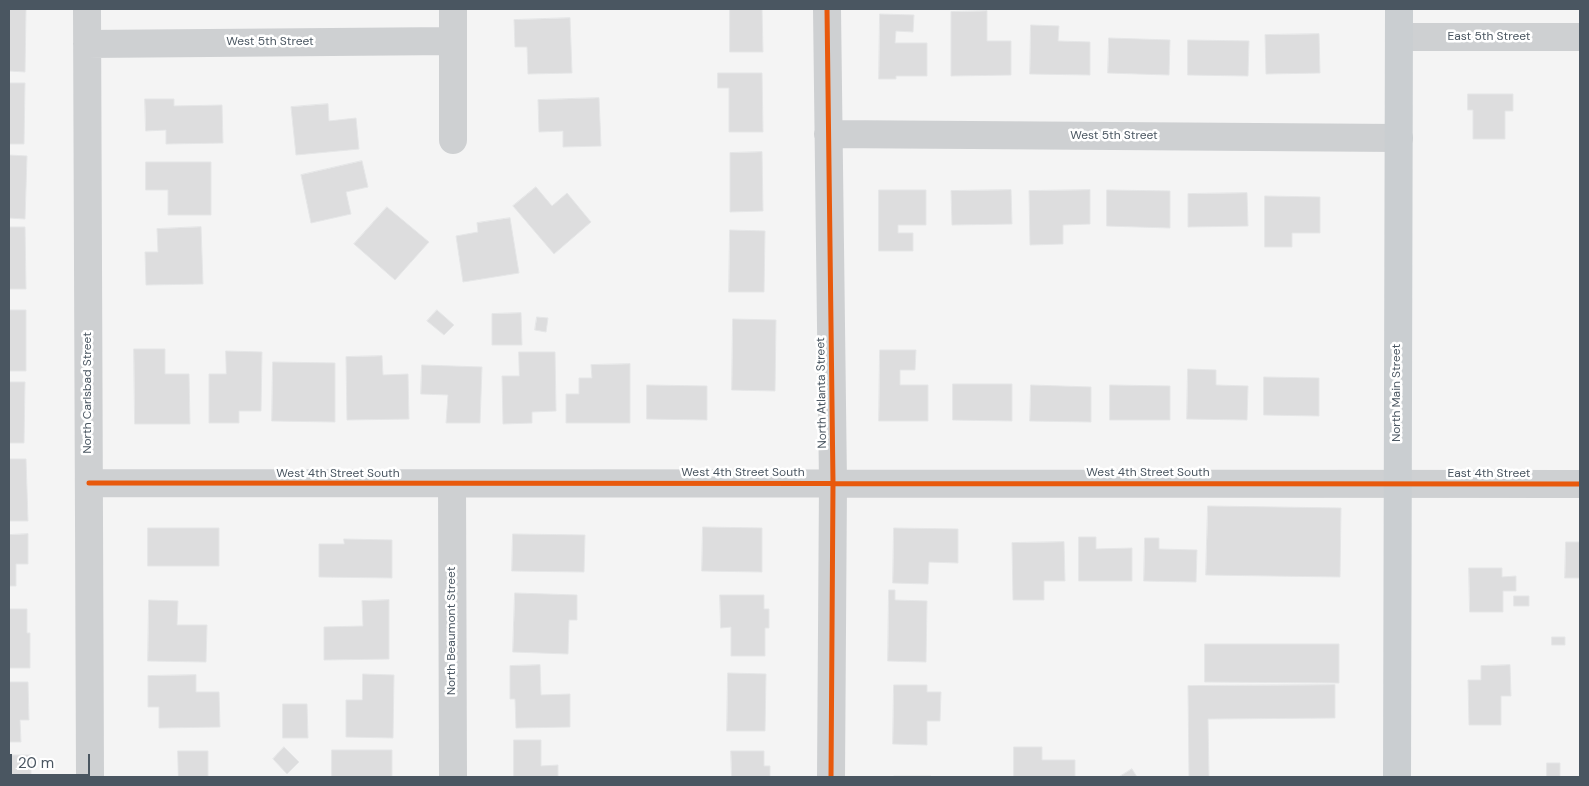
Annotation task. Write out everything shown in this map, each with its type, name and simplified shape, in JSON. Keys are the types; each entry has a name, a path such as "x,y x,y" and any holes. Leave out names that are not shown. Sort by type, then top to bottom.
{"main road":[{"name":"North Main Street","path":"1397,777 1399,9"}],"street":[{"name":"North Carlsbad Street","path":"87,9 90,777"},
{"path":"453,9 453,140"},
{"name":"North Atlanta Street","path":"827,9 834,482 831,777"},
{"name":"East 5th Street","path":"1399,37 1580,37"},
{"name":"West 5th Street","path":"87,44 453,42"},
{"name":"West 5th Street","path":"828,134 1399,138"},
{"name":"West 4th Street South","path":"89,483 834,482 1397,484"},
{"name":"North Beaumont Street","path":"452,484 453,777"},
{"name":"East 4th Street","path":"1397,484 1580,484"}],"building":[{"path":"9,9 26,9 25,72 9,71"},
{"path":"730,9 762,9 763,52 730,52"},
{"path":"987,11 987,41 1011,41 1011,75 951,76 951,12"},
{"path":"880,14 914,15 913,32 896,31 895,43 927,43 927,76 896,76 896,79 879,79"},
{"path":"570,18 572,73 528,74 527,47 515,47 514,20"},
{"path":"1031,25 1059,26 1058,41 1090,42 1090,75 1030,74"},
{"path":"1319,34 1320,73 1266,74 1265,35"},
{"path":"1109,38 1170,40 1169,75 1108,73"},
{"path":"1188,40 1249,41 1248,76 1188,75"},
{"path":"718,73 762,73 763,132 729,132 729,88 718,88"},
{"path":"9,83 25,83 24,144 9,144"},
{"path":"1468,94 1513,94 1513,111 1505,111 1505,139 1473,139 1473,110 1468,110"},
{"path":"599,98 601,146 563,147 563,131 539,132 538,100"},
{"path":"145,99 174,99 174,106 222,105 223,143 166,144 166,130 146,131"},
{"path":"328,104 329,121 356,118 359,149 296,155 291,107"},
{"path":"762,152 763,211 730,212 730,153"},
{"path":"9,155 27,156 25,219 9,218"},
{"path":"362,161 368,187 346,192 351,214 311,223 301,175"},
{"path":"146,162 211,162 211,215 168,215 168,190 146,190"},
{"path":"536,187 552,206 567,193 591,222 554,254 513,206"},
{"path":"879,190 926,190 926,225 898,225 898,233 913,233 913,251 879,251"},
{"path":"1011,190 1012,224 952,225 951,191"},
{"path":"1090,190 1090,224 1063,225 1063,244 1030,245 1029,191"},
{"path":"1107,190 1170,191 1170,228 1107,226"},
{"path":"1247,193 1248,226 1188,227 1188,194"},
{"path":"1265,196 1320,197 1320,233 1292,233 1292,247 1265,247"},
{"path":"387,207 429,242 395,280 354,244"},
{"path":"510,218 519,273 463,282 456,236 478,232 477,223"},
{"path":"9,227 25,227 26,289 9,289"},
{"path":"201,227 203,284 146,285 145,252 158,252 157,229"},
{"path":"730,230 765,231 764,292 729,292"},
{"path":"9,310 26,310 26,371 9,371"},
{"path":"437,310 454,325 444,335 427,321"},
{"path":"521,313 522,345 492,345 492,314"},
{"path":"537,317 548,318 546,332 535,330"},
{"path":"733,319 776,320 775,391 732,390"},
{"path":"134,349 165,349 165,374 189,374 190,424 135,424"},
{"path":"880,350 916,350 915,370 900,370 900,385 928,385 928,421 879,421"},
{"path":"226,351 262,352 261,411 239,411 239,423 209,423 209,374 226,374"},
{"path":"519,352 555,352 556,411 532,412 532,423 503,424 502,376 519,376"},
{"path":"382,356 383,375 408,374 409,419 347,420 346,357"},
{"path":"273,362 335,363 335,422 272,421"},
{"path":"630,364 630,423 566,423 566,394 579,394 579,378 592,378 591,365"},
{"path":"422,365 482,367 480,423 446,423 448,395 421,394"},
{"path":"1188,369 1216,370 1216,385 1248,386 1247,420 1187,419"},
{"path":"1264,377 1319,378 1319,416 1264,415"},
{"path":"9,382 25,382 24,443 9,443"},
{"path":"953,384 1012,384 1012,421 953,420"},
{"path":"647,385 707,386 707,420 647,419"},
{"path":"1031,385 1091,387 1091,422 1030,421"},
{"path":"1110,385 1170,386 1170,420 1110,420"},
{"path":"9,459 26,459 28,521 9,521"},
{"path":"1208,506 1341,508 1340,577 1206,575"},
{"path":"703,527 762,528 762,572 702,571"},
{"path":"148,528 219,528 219,566 148,566"},
{"path":"894,528 958,529 958,563 929,562 928,584 893,583"},
{"path":"28,534 28,564 16,564 16,586 9,586 9,535"},
{"path":"513,534 585,535 584,572 512,571"},
{"path":"1079,537 1096,537 1096,549 1132,548 1132,581 1079,581"},
{"path":"1145,538 1159,538 1159,549 1197,550 1196,582 1144,581"},
{"path":"344,539 392,540 392,578 319,577 319,544 344,544"},
{"path":"1064,542 1065,581 1044,581 1044,600 1013,600 1012,543"},
{"path":"1566,542 1580,542 1580,578 1565,578"},
{"path":"1469,568 1502,568 1502,577 1516,576 1516,591 1503,591 1503,612 1470,612"},
{"path":"889,590 895,590 895,600 927,601 926,662 888,661"},
{"path":"515,593 577,595 577,620 569,620 568,654 513,652"},
{"path":"720,595 764,595 764,609 769,609 769,628 765,628 765,656 731,656 731,627 721,628"},
{"path":"1514,596 1529,596 1529,606 1514,606"},
{"path":"149,600 178,601 177,625 207,625 206,662 148,661"},
{"path":"389,600 389,659 324,660 324,627 363,626 362,601"},
{"path":"9,609 27,609 27,633 30,633 30,668 9,668"},
{"path":"1552,637 1565,637 1565,645 1552,645"},
{"path":"1205,644 1339,644 1339,683 1205,682"},
{"path":"540,665 541,695 570,694 570,727 516,728 515,699 510,699 510,666"},
{"path":"1510,665 1511,696 1501,696 1501,725 1469,725 1468,680 1481,680 1481,666"},
{"path":"728,673 766,674 765,731 727,731"},
{"path":"363,674 394,675 393,738 346,737 346,700 362,700"},
{"path":"196,675 196,692 219,692 220,727 159,728 159,707 148,707 148,676"},
{"path":"9,682 28,682 29,720 20,720 21,742 9,742"},
{"path":"894,685 927,685 927,692 941,692 940,721 927,721 927,745 893,744"},
{"path":"1335,685 1335,718 1208,719 1209,777 1189,777 1188,686"},
{"path":"283,704 307,704 308,738 283,738"},
{"path":"514,740 541,740 541,766 558,765 558,777 514,777"},
{"path":"284,747 299,762 287,774 273,759"},
{"path":"1014,747 1042,747 1042,760 1075,760 1075,777 1014,777"},
{"path":"332,750 392,750 392,777 332,777"},
{"path":"178,751 208,751 208,777 178,777"},
{"path":"731,751 764,751 764,766 770,766 770,777 732,777"},
{"path":"9,755 31,755 31,777 9,777"},
{"path":"1547,763 1560,763 1560,777 1547,777"},
{"path":"1132,769 1137,777 1119,777"},
{"path":"931,776 931,777 894,777"}],"cycle path":[{"path":"827,9 833,483 831,777"},
{"path":"89,483 1580,484"}]}
